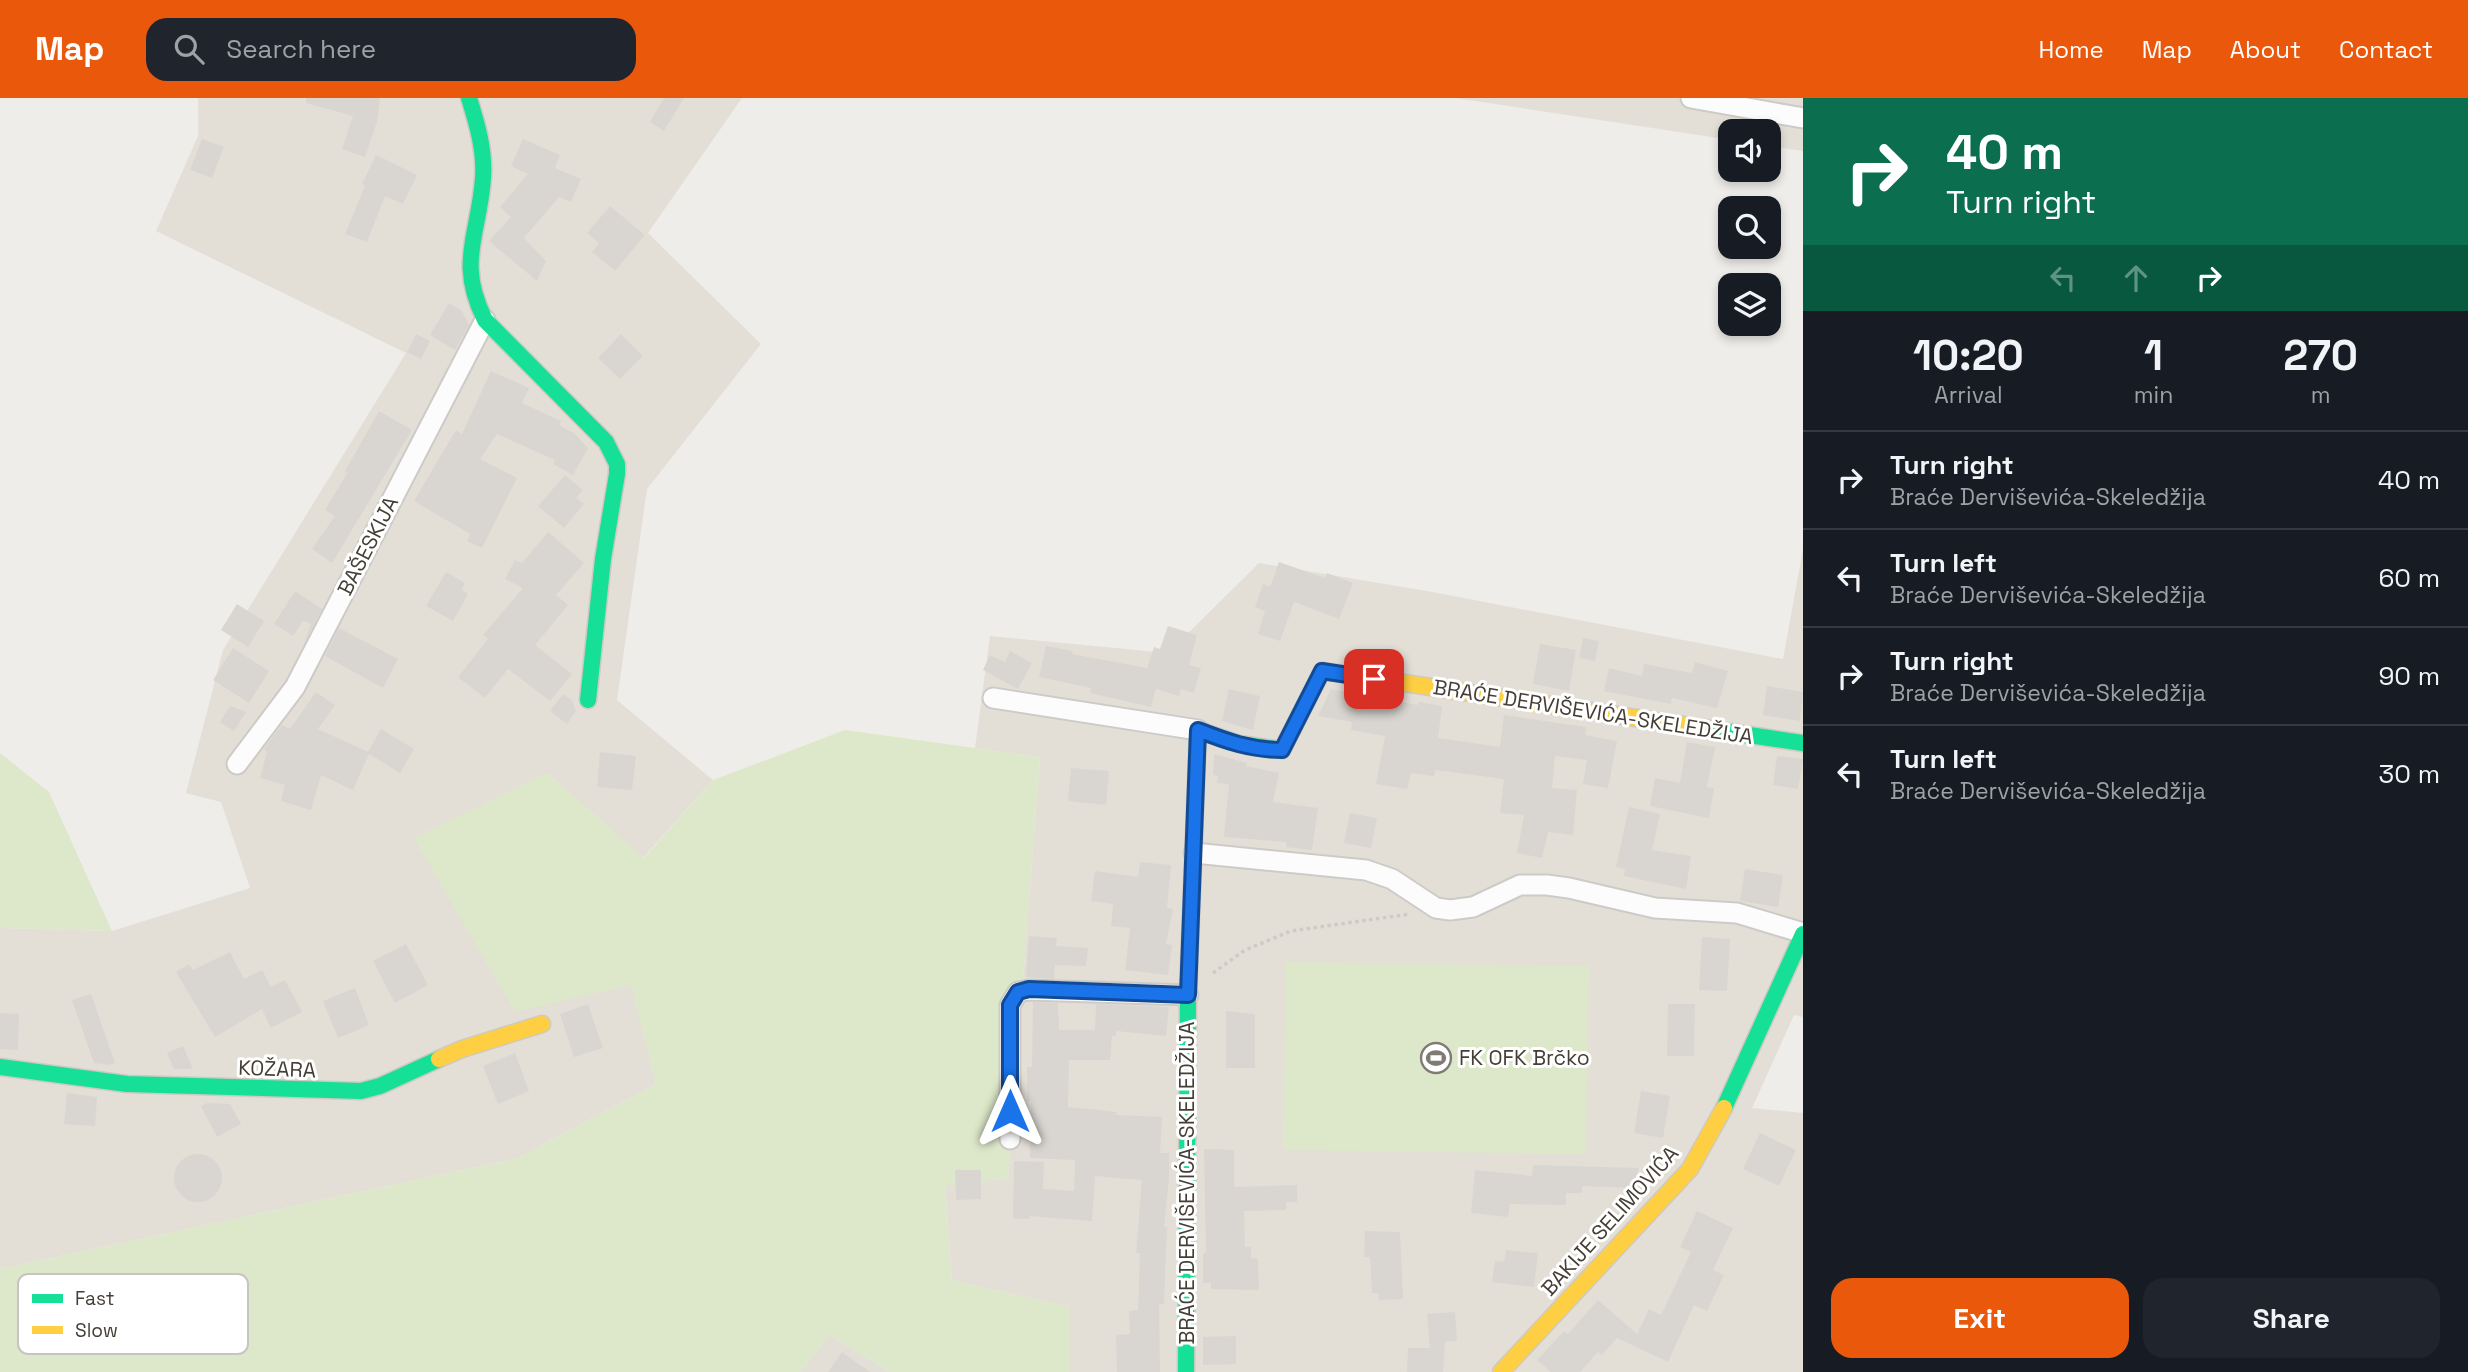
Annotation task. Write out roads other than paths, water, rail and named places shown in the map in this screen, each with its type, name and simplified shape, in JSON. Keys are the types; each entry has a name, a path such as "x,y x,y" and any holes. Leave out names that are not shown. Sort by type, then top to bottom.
{"street":[{"path":"469,98 481,136 484,157 483,181 468,264 468,284 473,301 485,320 606,442 617,464 617,484 603,559 588,700"},
{"path":"1691,98 1803,118"},
{"name":"BAŠESKIJA","path":"237,764 295,687 485,320"},
{"name":"BRAĆE DERVIŠEVIĆA-SKELEDŽIJA","path":"1186,1372 1188,995 1198,730 1236,745 1259,750 1282,750 1322,671 1803,743"},
{"path":"993,698 1198,730"},
{"path":"1194,853 1366,870 1392,879 1436,908 1461,910 1490,900 1520,885 1547,885 1655,908 1737,913 1803,933"},
{"name":"BAKIJE SELIMOVIĆA","path":"1501,1372 1690,1169 1717,1123 1803,933"},
{"name":"BRAĆE DERVIŠEVIĆA-SKELEDŽIJA","path":"1010,1139 1010,1005 1018,992 1029,989 1188,995"},
{"name":"KOŽARA","path":"0,1067 127,1084 361,1091 380,1086 462,1049 542,1024"}],"place":[{"name":"FK OFK Brčko","path":"1436,1058"}]}
